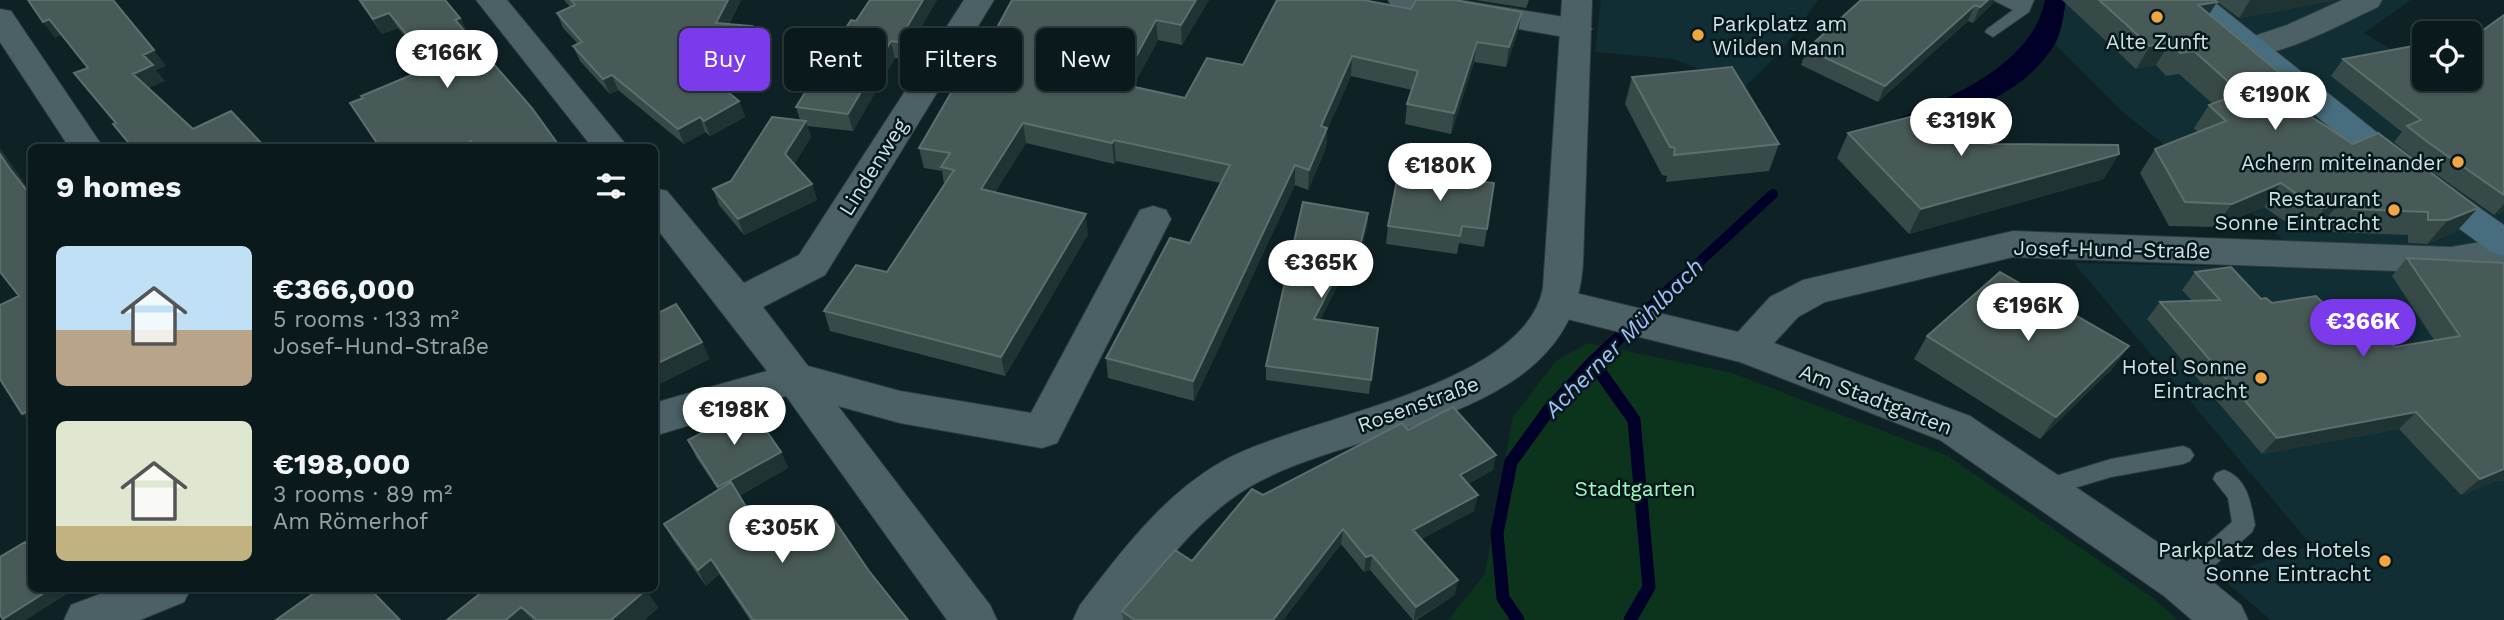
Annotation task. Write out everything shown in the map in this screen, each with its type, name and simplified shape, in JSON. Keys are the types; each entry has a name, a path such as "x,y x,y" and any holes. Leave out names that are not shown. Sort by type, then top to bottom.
{"main road":[{"path":"2193,0 2402,170 2504,243"}],"street":[{"path":"491,0 609,144"},
{"name":"Lindenweg","path":"739,303 812,265 979,0"},
{"path":"1403,0 1576,15 1559,303"},
{"path":"2250,48 2298,32 2367,0"},
{"path":"0,18 84,144"},
{"path":"658,205 739,303 974,620"},
{"path":"658,419 794,378 900,407 1042,431 1153,219"},
{"name":"Josef-Hund-Straße","path":"1748,349 1787,302 1816,290 2013,244 2451,260 2504,251"},
{"name":"Am Stadtgarten","path":"1559,303 1748,349 1955,428 2180,582 2225,620"},
{"name":"Rosenstraße","path":"1096,620 1149,551 1198,503 1236,474 1287,449 1437,401 1477,385 1522,354 1559,303"},
{"path":"87,620 159,592"}],"lane":[{"path":"2001,0 2025,4"},
{"path":"1993,32 2025,4"},
{"path":"2044,488 2111,468 2183,455"},
{"path":"2180,582 2244,524 2238,495 2224,479"}],"shaded area":[{"path":"1601,0 1818,0 1779,54 1745,87 1673,59 1595,52"},
{"path":"2048,0 2411,0 2364,33 2412,62 2412,91 2482,90 2504,94 2504,620 2271,620 2220,577 2311,545 2074,263 2302,268 2280,236 2125,114 2053,42"}],"green space":[{"name":"Stadtgarten","path":"1588,343 1732,373 1948,456 2153,598 2178,620 1448,620 1485,574 1513,417 1556,361"}],"water":[{"path":"2045,0 2066,0 2060,32 2039,65 2017,84 1993,99 1938,119 1853,135 1938,102 1995,70 2018,50 2035,27"}],"building":[{"path":"28,0 113,0 154,50 143,55 153,65 133,74 193,129 231,111 262,144 130,144 113,124 116,123 74,73 88,68 49,19 43,22"},
{"path":"360,0 445,0 460,18 455,20 532,108 558,144 472,144 471,141 466,144 378,144 350,103 433,66 389,13 373,19"},
{"path":"571,0 728,0 716,23 752,26 679,28 679,91 726,91 739,101 704,121 700,117 678,129 612,75 603,79 573,46 582,42 557,13 575,5"},
{"path":"870,0 923,0 906,28 900,28 898,42 891,41 886,49 886,28 846,28 851,20 856,21"},
{"path":"1012,0 1196,0 1181,25 1156,20 1135,58 1135,28 1036,28 1036,91 1135,91 1135,87 1185,98 1207,58 1243,65 1277,0 1363,0 1411,9 1416,0 1454,0 1522,12 1509,47 1477,42 1454,113 1407,104 1418,71 1352,56 1321,126 1327,128 1309,170 1295,165 1193,381 1106,358 1170,238 1190,243 1230,165 1114,140 1112,143 1023,123 981,189 1086,214 1001,357 824,311 856,265 887,272 954,170 941,167 950,153 919,148 952,91 1022,91 1022,28 997,28"},
{"path":"1861,0 1988,0 1980,7 1975,5 1885,86 1807,49"},
{"path":"2099,0 2215,0 2217,2 2198,5 2300,90 2283,98 2353,144 2378,133 2478,208 2448,220 2428,220 2428,212 2352,209 2341,201 2325,208 2317,208 2281,183 2232,204 2185,202 2155,149 2226,121 2209,105 2241,93 2194,51 2180,53 2170,42 2150,46"},
{"path":"2504,15 2504,195 2407,126 2421,120 2343,59 2412,46 2412,91 2482,91 2482,31"},
{"path":"1732,67 1779,144 1674,155 1675,148 1670,147 1632,77"},
{"path":"806,91 862,91 848,114 796,107"},
{"path":"1944,108 1987,144 2118,145 2119,154 1921,209 1848,133"},
{"path":"772,117 806,121 785,154 812,184 738,219 713,189 731,181"},
{"path":"0,154 28,192 28,411 22,414 0,379 0,305 19,296 0,272"},
{"path":"1399,170 1494,183 1487,229 1462,226 1460,236 1388,226"},
{"path":"1303,202 1368,213 1360,246 1352,245 1314,319 1378,328 1371,380 1266,366"},
{"path":"2407,258 2504,263 2504,469 2480,479 2416,412 2277,438 2160,302 2220,300 2195,272 2231,267 2261,299 2266,298 2272,303 2316,296 2324,304 2348,300 2395,347 2460,336"},
{"path":"2000,272 2129,346 2056,417 1927,336"},
{"path":"676,304 702,342 658,363 658,313"},
{"path":"750,407 781,452 718,487 688,440"},
{"path":"1453,407 1496,455 1460,475 1478,495 1413,530 1458,580 1416,607 1372,555 1366,557 1343,529 1273,620 1135,620 1122,611 1175,550 1192,561 1252,489 1263,495 1402,423 1408,430"},
{"path":"731,482 771,548 828,511 869,571 908,620 753,620 711,559 698,570 664,524"},
{"path":"25,542 28,546 28,592 46,592 3,619 0,615 0,557"},
{"path":"315,592 373,592 400,620 276,620"},
{"path":"482,592 644,592 611,620 537,620 521,607 506,620 447,620"}],"waterway":[{"name":"Acherner Mühlbach","path":"1681,279 1773,194"},
{"name":"Acherner Mühlbach","path":"1593,362 1683,278"},
{"name":"Acherner Mühlbach","path":"1518,620 1503,598 1497,533 1511,462 1548,411 1593,362"},
{"path":"1593,362 1634,420 1649,587 1630,620"}],"place":[{"name":"Alte Zunft","path":"2157,17"},
{"name":"Parkplatz am Wilden Mann","path":"1698,35"},
{"name":"Achern miteinander","path":"2458,162"},
{"name":"Restaurant Sonne Eintracht","path":"2394,210"},
{"name":"Hotel Sonne Eintracht","path":"2261,378"},
{"name":"Parkplatz des Hotels Sonne Eintracht","path":"2385,561"}]}
